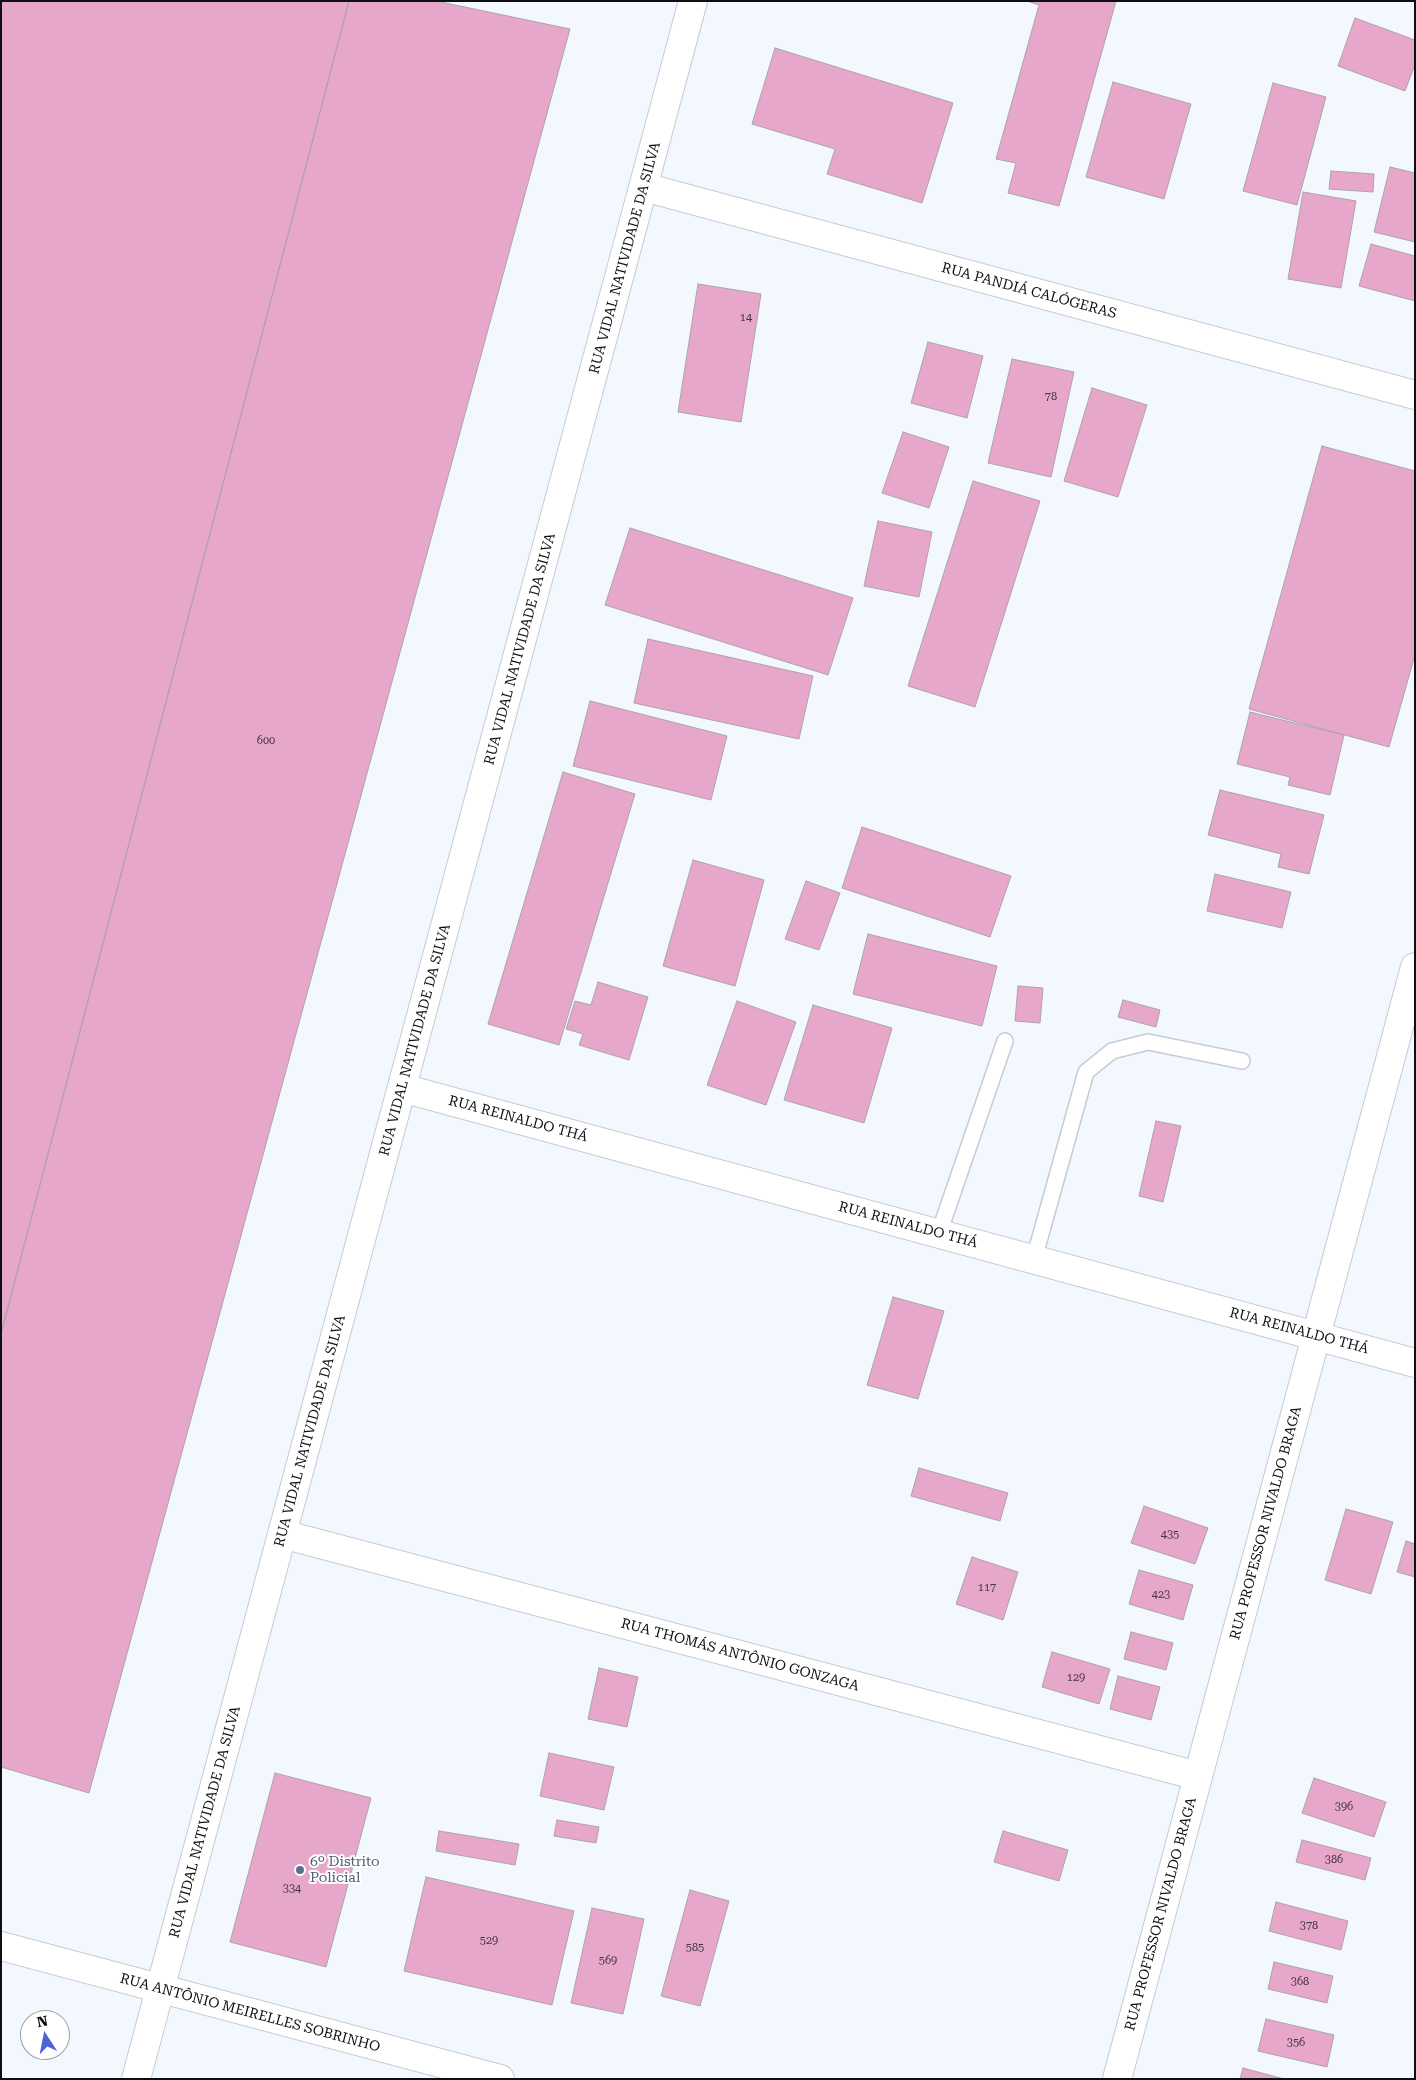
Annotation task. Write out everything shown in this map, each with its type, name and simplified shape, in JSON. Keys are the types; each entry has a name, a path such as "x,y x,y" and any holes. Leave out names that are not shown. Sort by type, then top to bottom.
{"street":[{"name":"RUA VIDAL NATIVIDADE DA SILVA","path":"136,2079 693,1"},
{"name":"RUA PANDIÁ CALÓGERAS","path":"644,187 1415,395"},
{"name":"RUA PROFESSOR NIVALDO BRAGA","path":"1117,2079 1415,967"},
{"name":"RUA REINALDO THÁ","path":"402,1088 1415,1363"},
{"name":"RUA THOMÁS ANTÔNIO GONZAGA","path":"282,1534 1198,1776"},
{"name":"RUA ANTÔNIO MEIRELLES SOBRINHO","path":"1,1946 500,2079"}],"lane":[{"path":"939,1234 1005,1040"},
{"path":"1034,1259 1086,1072 1112,1051 1148,1042 1242,1061"}],"building":[{"path":"1,1 349,1 1,1334"},
{"path":"349,1 436,1 570,29 89,1793 1,1767 1,1334"},
{"path":"1027,1 1116,1 1059,206 1008,193 1016,163 996,159 1039,5"},
{"path":"1355,18 1415,40 1415,65 1405,91 1338,66"},
{"path":"775,48 953,103 922,203 827,174 835,149 752,124"},
{"path":"1113,82 1191,104 1164,199 1086,177"},
{"path":"1273,83 1326,97 1297,205 1243,191"},
{"path":"1390,167 1415,173 1415,242 1374,232"},
{"path":"1331,171 1374,174 1373,192 1329,189"},
{"path":"1303,192 1356,201 1341,288 1288,279"},
{"path":"1371,244 1415,256 1415,301 1359,286"},
{"path":"698,284 761,294 741,422 678,412"},
{"path":"928,342 983,356 967,418 911,403"},
{"path":"1012,359 1074,372 1051,477 988,463"},
{"path":"1092,388 1147,405 1118,497 1064,481"},
{"path":"903,432 949,447 929,508 882,493"},
{"path":"1322,446 1415,471 1415,655 1389,747 1249,709"},
{"path":"973,481 1040,501 975,707 908,686"},
{"path":"878,521 932,532 919,597 864,586"},
{"path":"630,528 853,598 828,675 605,605"},
{"path":"648,639 813,676 799,739 634,703"},
{"path":"590,701 727,736 711,800 573,766"},
{"path":"1250,712 1344,735 1330,795 1288,785 1290,777 1237,764"},
{"path":"563,772 635,794 559,1045 488,1024"},
{"path":"1220,790 1324,815 1309,874 1278,867 1281,854 1208,835"},
{"path":"862,827 1011,876 990,937 842,888"},
{"path":"693,860 764,880 735,986 663,966"},
{"path":"1215,874 1291,892 1282,928 1207,911"},
{"path":"806,881 840,893 819,950 785,939"},
{"path":"868,934 997,966 982,1026 853,994"},
{"path":"598,982 648,997 629,1060 579,1045 583,1034 566,1029 575,1001 591,1005"},
{"path":"1018,986 1043,988 1040,1023 1015,1021"},
{"path":"1123,1000 1160,1010 1156,1027 1118,1017"},
{"path":"737,1001 796,1022 766,1105 707,1085"},
{"path":"813,1005 892,1028 864,1123 784,1100"},
{"path":"1156,1121 1181,1126 1163,1202 1139,1196"},
{"path":"893,1297 944,1311 918,1399 867,1385"},
{"path":"919,1468 1008,1493 1000,1521 911,1496"},
{"path":"1144,1506 1208,1528 1195,1564 1131,1543"},
{"path":"1346,1509 1393,1522 1371,1594 1325,1580"},
{"path":"1406,1541 1415,1544 1415,1577 1397,1572"},
{"path":"972,1557 1018,1572 1003,1620 956,1604"},
{"path":"1139,1570 1193,1585 1183,1620 1129,1604"},
{"path":"1131,1632 1173,1643 1166,1670 1124,1659"},
{"path":"1052,1652 1110,1669 1099,1704 1042,1687"},
{"path":"599,1668 638,1677 627,1727 588,1719"},
{"path":"1118,1676 1160,1687 1151,1720 1110,1709"},
{"path":"549,1753 614,1767 604,1810 540,1796"},
{"name":"6º Distrito Policial","path":"275,1773 371,1798 326,1967 230,1942"},
{"path":"1314,1778 1386,1802 1374,1837 1302,1813"},
{"path":"557,1820 599,1827 596,1843 554,1836"},
{"path":"439,1831 519,1844 515,1865 436,1851"},
{"path":"1003,1831 1068,1850 1059,1881 994,1862"},
{"path":"1302,1840 1371,1858 1365,1880 1296,1862"},
{"path":"426,1877 574,1911 552,2005 404,1971"},
{"path":"690,1890 729,1901 700,2006 661,1996"},
{"path":"1276,1902 1348,1921 1341,1950 1269,1931"},
{"path":"592,1908 644,1919 623,2014 571,2003"},
{"path":"1274,1962 1333,1976 1327,2003 1268,1989"},
{"path":"1266,2019 1334,2035 1327,2067 1258,2051"},
{"path":"1243,2068 1284,2079 1240,2079"}],"place":[{"name":"6º Distrito Policial","path":"300,1870"}]}
